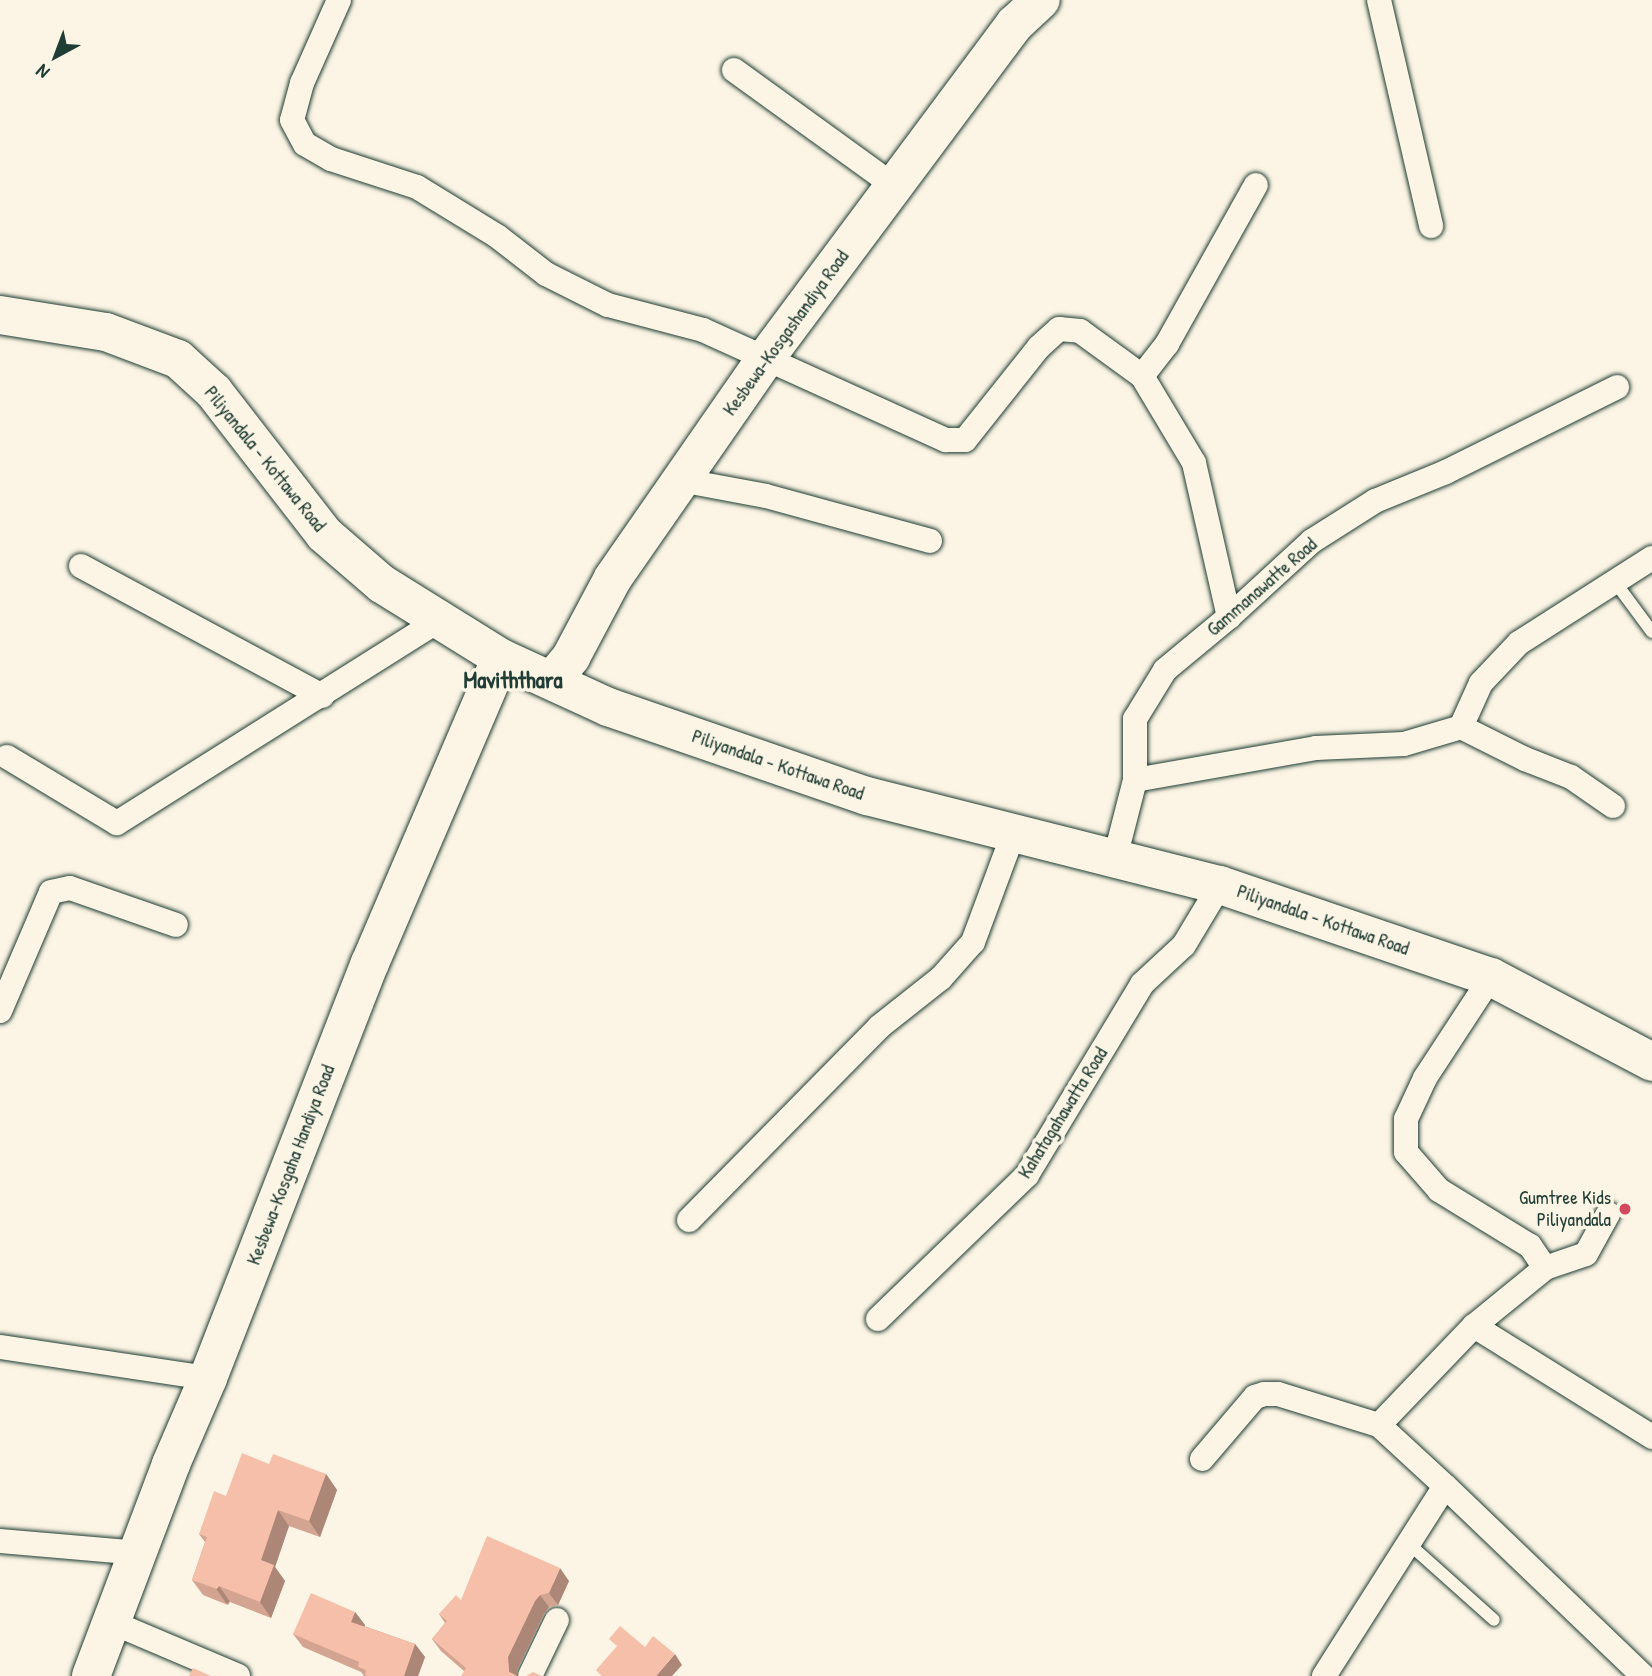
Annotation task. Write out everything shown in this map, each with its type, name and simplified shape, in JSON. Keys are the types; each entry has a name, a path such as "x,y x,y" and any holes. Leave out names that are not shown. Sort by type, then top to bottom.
{"main road":[{"name":"Kesbewa-Kosgashandiya Road","path":"552,680 571,657 613,578 765,359 1015,24 1041,0"},
{"name":"Piliyandala - Kottawa Road","path":"0,315 106,332 177,359 214,392 324,534 382,584 501,658 608,707 867,796 1220,885 1491,977 1652,1062"},
{"name":"Kesbewa-Kosgaha Handiya Road","path":"91,1676 171,1464 208,1378 370,963 501,658"}],"street":[{"path":"340,0 302,83 292,120 305,144 331,159 417,187 497,236 545,274 608,305 703,330 946,440 965,440 1039,347 1059,329 1080,331 1142,376 1194,463 1229,617"},
{"path":"1379,0 1431,226"},
{"path":"734,70 894,186"},
{"path":"1142,376 1167,344 1256,185"},
{"name":"Gammanawatte Road","path":"1115,858 1135,780 1135,719 1165,670 1229,617 1312,541 1375,501 1446,472 1618,387"},
{"path":"680,480 766,495 930,541"},
{"path":"1461,727 1482,682 1519,643 1652,558"},
{"path":"81,566 323,696"},
{"path":"7,757 117,823 323,696 441,619"},
{"path":"1135,780 1316,748 1404,744 1461,727 1525,759 1571,777 1613,806"},
{"path":"690,1220 879,1027 941,978 973,942 1014,832"},
{"name":"Kahatagahawatta Road","path":"878,1319 1027,1175 1142,984 1184,945 1220,885"},
{"path":"0,1011 51,892 70,888 176,925"},
{"path":"1491,977 1425,1078 1406,1119 1406,1153 1439,1190 1530,1246 1545,1268"},
{"path":"1379,1425 1474,1326 1545,1268 1586,1254 1608,1214"},
{"path":"1474,1326 1652,1437"},
{"path":"0,1347 208,1378"},
{"path":"1202,1459 1255,1397 1264,1394 1278,1394 1379,1425 1643,1676"},
{"path":"1324,1676 1445,1486"},
{"path":"0,1541 139,1553"},
{"path":"530,1676 557,1620"},
{"path":"111,1622 238,1676"}],"lane":[{"path":"1615,582 1652,632"},
{"path":"1408,1543 1494,1620"}],"building":[{"path":"242,1453 269,1464 273,1454 326,1474 309,1521 278,1510 261,1560 274,1565 260,1602 219,1586 217,1589 192,1580 207,1537 199,1534 214,1491 226,1496"},
{"path":"487,1536 560,1568 549,1593 540,1595 535,1601 508,1657 509,1672 517,1676 461,1676 466,1668 432,1639 447,1621 439,1614 456,1595 461,1600"},
{"path":"311,1593 355,1612 351,1622 415,1644 404,1676 365,1675 366,1670 358,1667 359,1662 293,1634"},
{"path":"620,1626 645,1647 653,1636 675,1654 656,1676 602,1676 596,1670 617,1646 609,1639"},
{"path":"193,1668 211,1676 189,1676"},
{"path":"533,1672 542,1676 526,1676"}],"place":[{"name":"Gumtree Kids Piliyandala","path":"1625,1209"}],"district":[{"name":"Maviththara","path":"513,680"}]}
